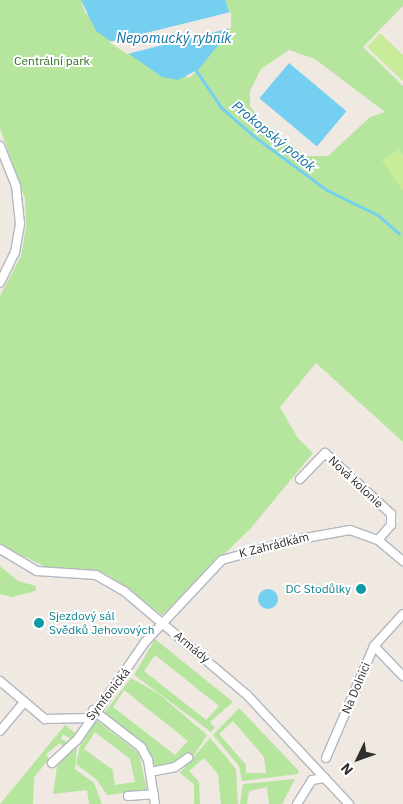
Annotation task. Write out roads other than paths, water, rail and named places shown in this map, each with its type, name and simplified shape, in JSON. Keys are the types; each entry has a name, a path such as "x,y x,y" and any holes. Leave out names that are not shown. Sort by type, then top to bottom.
{"street":[{"path":"0,146 16,186 20,224 15,252 0,283"},
{"name":"Nová kolonie","path":"300,479 325,453 391,514 391,525 378,540"},
{"name":"K Zahrádkám","path":"162,622 214,566 244,551 344,531 378,540 403,561"},
{"name":"Armády","path":"0,549 37,571 80,573 108,580 162,622 247,695 350,804"},
{"name":"Na Dolnici","path":"326,758 374,646 403,614"},
{"name":"Symfonická","path":"52,763 70,748 93,710 162,622"},
{"name":"Na Dolnici","path":"374,646 403,676"},
{"path":"0,681 24,702 53,721 88,718"},
{"path":"0,731 24,702"},
{"path":"93,710 141,747 150,772 156,804"},
{"path":"150,772 175,767 188,758"},
{"path":"298,804 312,780 326,778"},
{"path":"128,796 154,794"}],"water":[{"name":"Nepomucký rybník","path":"81,0 225,0 231,17 227,34 199,69 178,80 162,77 96,31"},
{"path":"289,63 346,111 317,146 259,98"},
{"path":"268,589 275,592 278,599 275,606 268,609 261,606 258,599 261,592"}],"waterway":[{"name":"Prokopský potok","path":"196,70 222,108 254,136 327,190 378,215 399,233"}],"place":[{"name":"DC Stodůlky","path":"361,589"},
{"name":"Sjezdový sál Svědků Jehovových","path":"39,623"}],"park label":[{"name":"Centrální park","path":"52,61"}]}
